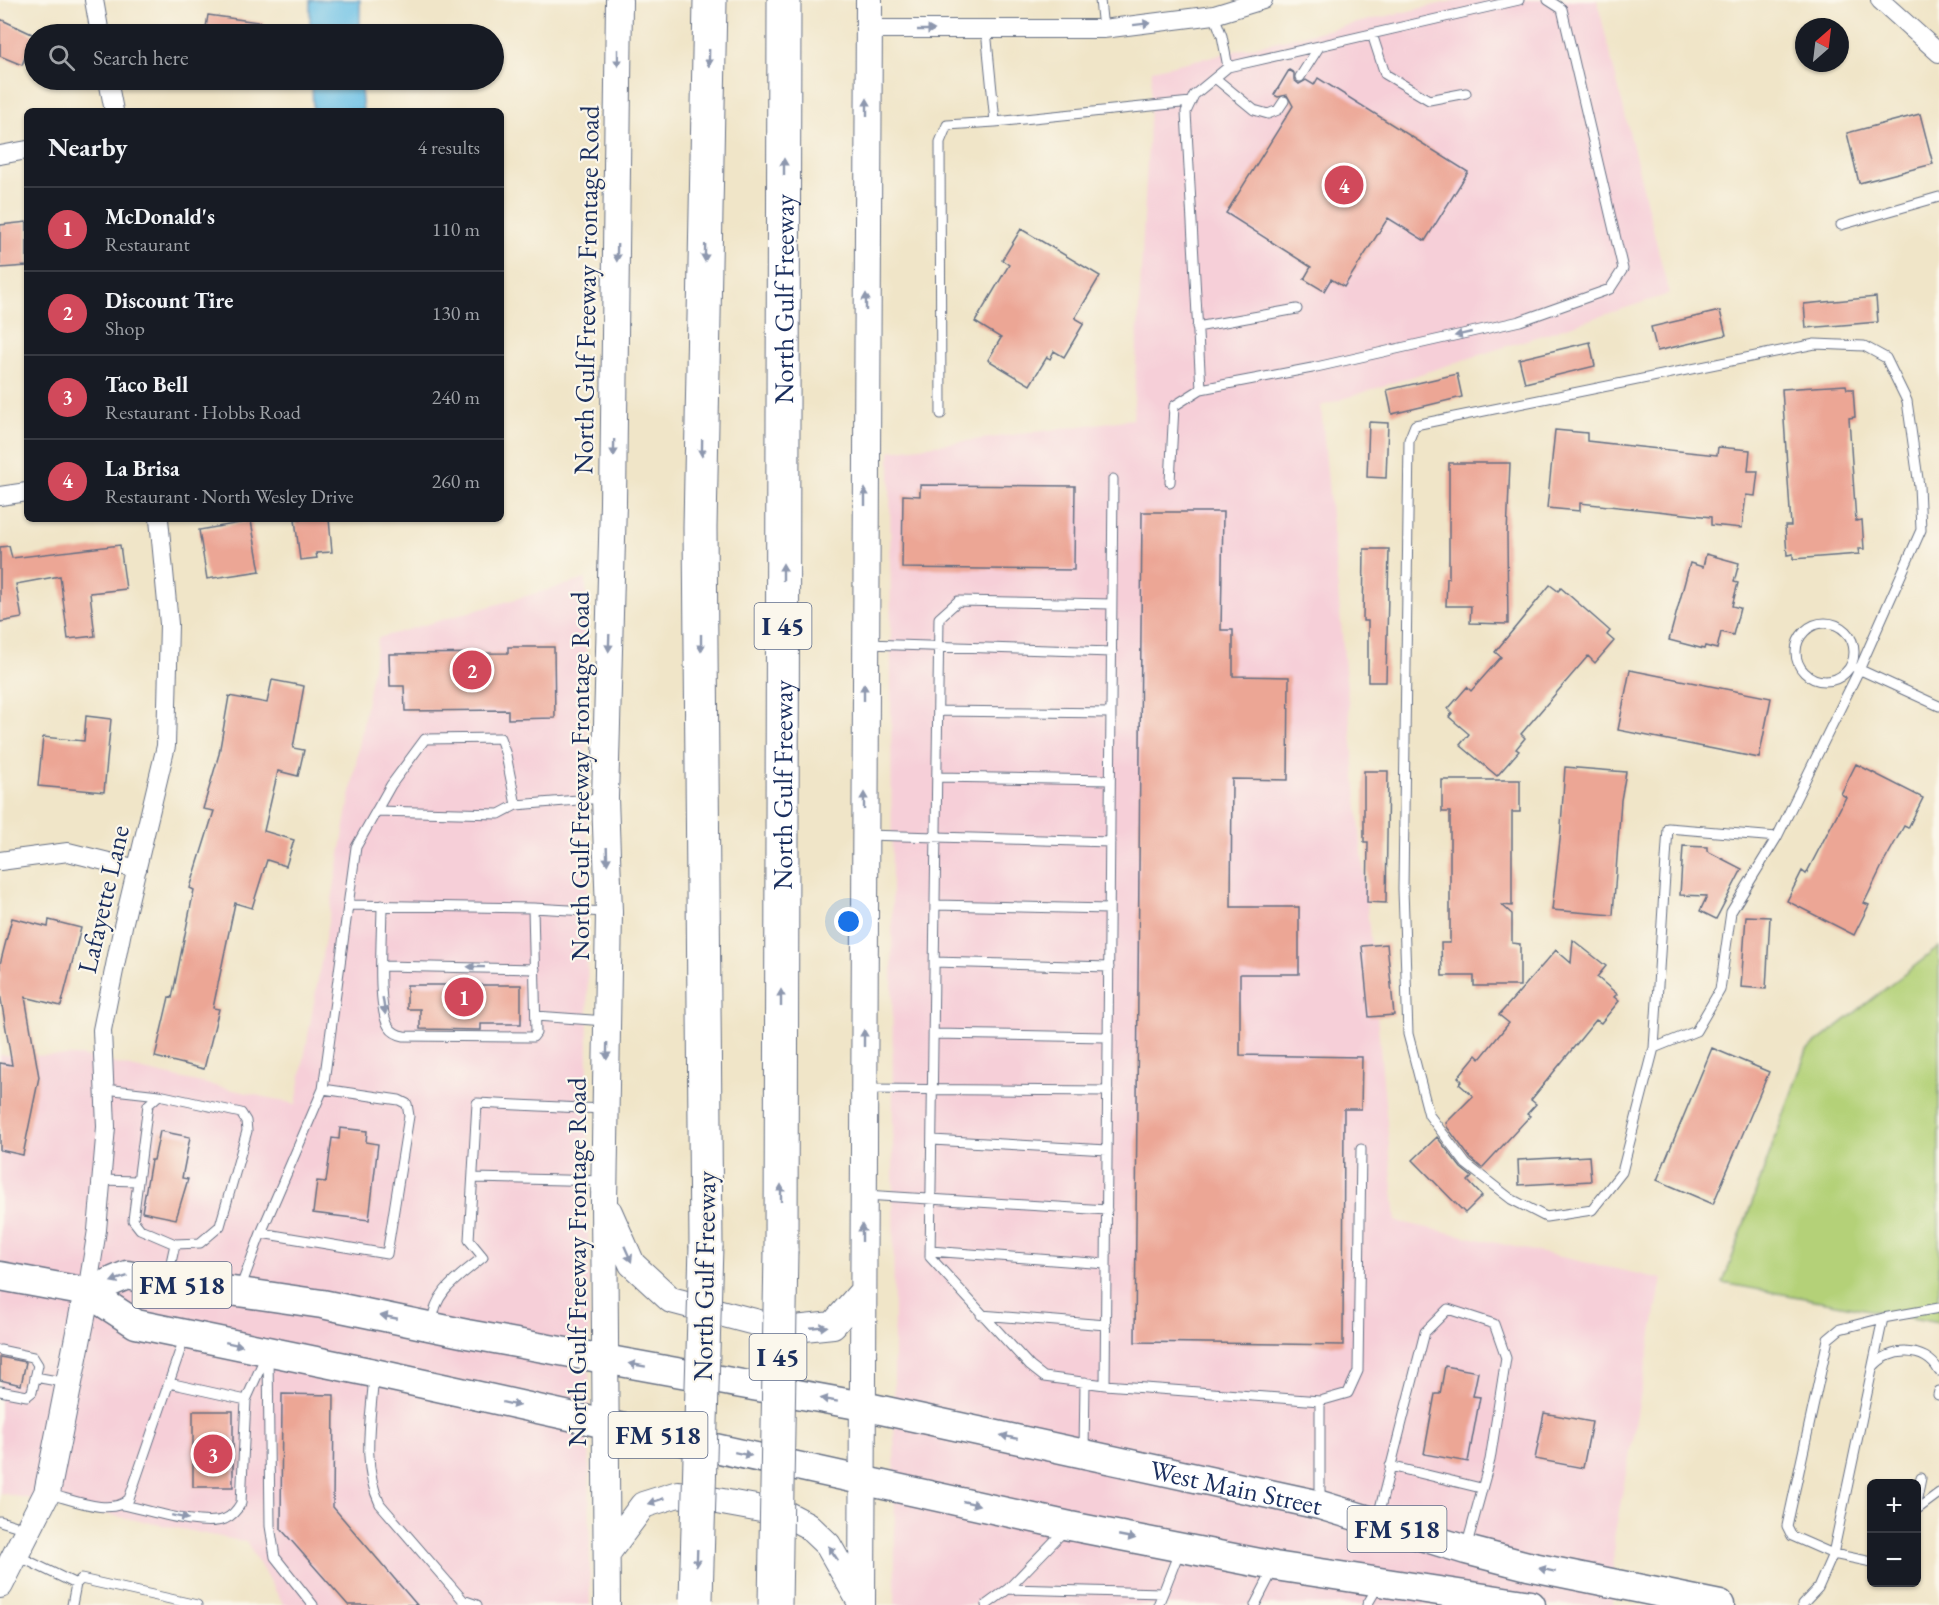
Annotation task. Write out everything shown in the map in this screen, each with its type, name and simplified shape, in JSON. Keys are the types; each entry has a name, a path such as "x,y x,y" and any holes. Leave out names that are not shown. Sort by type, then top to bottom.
{"highway":[{"name":"North Gulf Freeway","path":"696,1602 706,1246 700,528 710,0"},
{"name":"North Gulf Freeway","path":"776,1605 776,1462 781,1251 784,0"}],"main road":[{"name":"North Gulf Freeway Frontage Road","path":"607,1605 605,1424 598,1358 605,1191 609,912 604,798 613,503 619,0"},
{"path":"862,1604 864,644 869,0"},
{"path":"605,1191 632,1264 670,1300 784,1330 833,1325 862,1292"},
{"name":"FM 518","path":"87,1292 127,1275 166,1283 322,1304 598,1358 863,1406 1075,1451"},
{"name":"FM 518","path":"0,1276 87,1292 136,1324 374,1373 1070,1526 1275,1566 1374,1593 1531,1605"},
{"path":"0,1586 47,1494 87,1292"},
{"name":"West Main Street","path":"1075,1451 1320,1505 1466,1550 1528,1566 1720,1605"},
{"path":"608,1552 643,1505 678,1494 784,1513 807,1525 828,1545 862,1604"}],"street":[{"path":"94,0 98,24"},
{"path":"868,29 1103,29 1214,15 1263,0"},
{"path":"1880,0 1939,53"},
{"path":"110,90 113,108"},
{"path":"0,154 24,150"},
{"path":"0,496 24,492"},
{"name":"Lafayette Lane","path":"87,1292 106,1127 102,1030 166,746 169,624 159,522"},
{"path":"0,861 68,852 137,869"}],"lane":[{"path":"1100,0 1103,29"},
{"path":"1170,482 1174,406 1200,389 1312,368 1520,321 1610,289 1623,269 1562,9 1548,0"},
{"path":"1200,389 1186,112 1194,95 1228,67 1512,1"},
{"path":"1214,15 1222,36 1228,67"},
{"path":"986,30 995,122"},
{"path":"1371,34 1385,74 1429,100 1466,93"},
{"path":"1300,77 1319,47"},
{"path":"1215,78 1254,110 1268,114 1278,110 1284,101"},
{"path":"941,414 940,142 947,125 1191,102"},
{"path":"1841,225 1939,197"},
{"path":"1197,327 1297,309"},
{"path":"1654,1048 1696,1032 1720,990 1731,912 1777,837 1921,530 1919,486 1907,401 1886,358 1864,346 1815,344 1415,425 1409,440 1403,889 1408,1034 1429,1115 1466,1164 1511,1199 1546,1217 1593,1210 1622,1172 1654,1048 1668,828 1777,837"},
{"path":"1106,1385 1113,479"},
{"path":"1112,604 958,601 939,618 930,1257 981,1315 1030,1366 1044,1377 1106,1385 1320,1401 1348,1393 1358,1371 1361,1149"},
{"path":"1826,623 1845,630 1855,647 1856,668 1829,682 1810,678 1798,664 1796,654 1801,636 1808,628 1826,623"},
{"path":"864,644 1112,652"},
{"path":"1856,668 1939,706"},
{"path":"938,711 1111,713"},
{"path":"239,1292 261,1233 322,1089 356,846 391,785 425,739 500,738 506,755 516,805"},
{"path":"937,777 1110,780"},
{"path":"376,811 499,814 516,805 604,798"},
{"path":"864,835 1110,842"},
{"path":"348,905 533,908 609,912"},
{"path":"382,905 382,1003 388,1026 396,1034 533,1037 536,1033 536,1016 533,908"},
{"path":"935,905 1109,909"},
{"path":"934,962 1109,967"},
{"path":"382,966 535,969"},
{"path":"536,1016 607,1021"},
{"path":"933,1034 1108,1036"},
{"path":"105,1089 159,1095 241,1113 246,1121 247,1131 220,1226 200,1243 175,1244 140,1229 133,1220 148,1105 159,1095"},
{"path":"261,1233 387,1254 409,1116 407,1104 399,1100 322,1089"},
{"path":"864,1089 1108,1091"},
{"path":"434,1326 436,1305 444,1290 483,1257 469,1240 477,1103 606,1109"},
{"path":"932,1140 1107,1150"},
{"path":"474,1178 605,1191"},
{"path":"101,1180 137,1181"},
{"path":"862,1195 1107,1209"},
{"path":"166,1283 175,1244"},
{"path":"930,1251 1106,1264"},
{"path":"1867,1561 1833,1554 1792,1536 1787,1526 1828,1339 1840,1329 1883,1318 1939,1308"},
{"path":"1376,1523 1425,1332 1448,1309 1494,1324 1506,1358 1490,1460 1466,1550"},
{"path":"981,1315 1106,1325"},
{"path":"1802,1605 1818,1588 1833,1554 1883,1318"},
{"path":"123,1505 129,1499 186,1334"},
{"path":"0,1350 33,1357 38,1365 32,1392 27,1396 0,1391"},
{"path":"47,1494 106,1507 123,1505 205,1522 225,1519 236,1511 241,1503 246,1400 268,1351"},
{"path":"268,1351 270,1526 275,1557 313,1605"},
{"path":"1872,1369 1881,1357 1906,1352 1932,1360 1939,1371"},
{"path":"374,1373 368,1469 372,1488 380,1504 463,1600 477,1605"},
{"path":"35,1377 69,1383"},
{"path":"1075,1451 1085,1382"},
{"path":"169,1383 246,1400"},
{"path":"1320,1401 1320,1505"},
{"path":"1390,1467 1481,1488"},
{"path":"1921,1507 1939,1493"},
{"path":"0,1521 28,1530"},
{"path":"986,1605 1008,1589 1070,1526"},
{"path":"1158,1605 1181,1547"},
{"path":"16,1555 76,1584"},
{"path":"1255,1605 1275,1566"},
{"path":"72,1605 76,1584 81,1579 197,1605"},
{"path":"1008,1589 1163,1593"}],"shaded area":[{"path":"1457,0 1597,0 1669,294 1321,406 1396,1221 1662,1279 1614,1538 1613,1605 895,1605 890,451 1133,419 1152,70"},
{"path":"586,579 590,1605 284,1605 246,1542 0,1493 0,1055 81,1056 296,1104 378,638"}],"green space":[{"path":"1939,947 1939,1323 1723,1283 1807,1050"}],"water":[{"path":"310,0 360,0 360,24 310,24"},
{"path":"312,90 361,90 363,108 313,108"}],"building":[{"path":"208,15 264,23 264,24 207,24"},
{"path":"0,19 24,30 24,60 22,65 0,56"},
{"path":"1289,70 1294,73 1294,80 1299,84 1306,80 1314,85 1318,78 1468,172 1425,241 1388,218 1344,287 1331,279 1324,291 1304,279 1311,267 1226,213 1293,106 1287,95 1278,97 1274,95"},
{"path":"1920,114 1933,164 1859,183 1847,133"},
{"path":"24,222 24,266 0,268 0,225"},
{"path":"1021,229 1100,276 1075,318 1084,323 1064,357 1054,351 1050,359 1047,357 1030,385 988,360 1001,338 975,322 1009,265 1002,260"},
{"path":"1876,297 1878,322 1806,328 1804,304"},
{"path":"1720,311 1726,335 1657,351 1651,327"},
{"path":"1590,342 1595,366 1525,383 1519,359"},
{"path":"1457,374 1462,397 1392,414 1387,390"},
{"path":"1846,385 1847,389 1853,389 1855,417 1849,418 1852,463 1856,521 1862,520 1864,549 1858,549 1859,554 1793,559 1793,554 1787,555 1785,526 1791,526 1782,389"},
{"path":"1369,422 1388,423 1386,478 1367,477"},
{"path":"1555,430 1587,433 1587,441 1717,455 1718,447 1750,450 1748,471 1758,471 1755,496 1746,495 1742,528 1711,525 1711,517 1580,503 1580,511 1547,508"},
{"path":"1449,463 1510,463 1507,535 1508,624 1470,623 1471,606 1446,606 1447,578 1449,578"},
{"path":"920,485 1075,486 1074,570 902,568 903,495 920,496"},
{"path":"1142,512 1223,512 1221,630 1233,630 1233,676 1289,677 1288,780 1232,779 1231,907 1299,907 1299,974 1240,974 1240,1055 1362,1057 1361,1109 1344,1109 1343,1345 1135,1342"},
{"path":"251,522 260,571 207,579 199,530"},
{"path":"295,522 329,522 332,552 316,553 317,558 300,560"},
{"path":"120,545 126,589 90,593 95,636 68,639 60,576 16,584 22,618 0,622 0,547 9,546 12,558"},
{"path":"1364,549 1389,549 1386,682 1368,682 1368,621 1363,621"},
{"path":"1706,554 1739,563 1734,582 1738,583 1732,606 1740,608 1733,635 1721,632 1717,649 1705,646 1704,649 1669,640 1690,563 1703,567"},
{"path":"1550,585 1558,591 1561,588 1610,631 1607,635 1614,641 1595,663 1588,656 1521,734 1525,738 1516,749 1519,751 1497,776 1460,745 1469,734 1449,717 1452,713 1448,709 1467,687 1471,691 1501,657 1495,652"},
{"path":"508,647 554,647 555,718 508,719 508,710 405,711 404,686 390,686 389,654 508,653"},
{"path":"1630,670 1771,698 1759,758 1618,730"},
{"path":"272,680 304,686 293,748 304,750 298,776 278,771 264,831 294,840 286,866 267,860 252,908 235,903 213,1008 219,1009 204,1069 155,1057 169,997 172,998 194,890 190,888 214,811 203,809 219,754 229,696 267,703"},
{"path":"86,716 111,719 104,792 38,786 43,737 84,741"},
{"path":"1856,764 1923,798 1908,828 1904,826 1883,864 1864,903 1869,905 1854,935 1787,901 1802,871 1806,874 1846,797 1841,794"},
{"path":"1565,767 1626,772 1621,800 1613,915 1552,910"},
{"path":"1364,771 1388,771 1386,903 1367,902 1368,842 1364,842"},
{"path":"1442,780 1520,780 1520,812 1512,812 1512,906 1502,905 1512,914 1512,943 1520,944 1520,986 1474,986 1474,976 1442,976 1441,943 1450,943 1450,812 1442,812"},
{"path":"1683,846 1707,847 1707,851 1742,869 1716,919 1700,911 1707,896 1680,895"},
{"path":"1746,916 1770,917 1766,989 1741,987"},
{"path":"12,918 48,927 49,920 81,928 61,1006 25,997 39,1077 23,1155 0,1150 0,1063 12,1065 0,993 0,964"},
{"path":"1573,940 1606,966 1597,977 1617,994 1614,997 1619,1001 1601,1023 1596,1020 1531,1100 1536,1104 1527,1114 1530,1116 1482,1168 1471,1159 1447,1127 1446,1123 1473,1096 1459,1084 1462,1081 1458,1077 1476,1055 1480,1059 1509,1023 1499,1015 1556,950 1571,963"},
{"path":"1387,944 1394,1015 1369,1017 1362,946"},
{"path":"407,985 521,985 521,1024 481,1024 481,1030 420,1029 420,1009 407,1009"},
{"path":"1712,1048 1769,1072 1713,1204 1657,1180"},
{"path":"340,1128 367,1131 366,1142 378,1144 369,1220 313,1213 317,1181 326,1182 332,1138 339,1139"},
{"path":"160,1131 190,1137 182,1178 188,1179 176,1219 142,1212 151,1160 154,1160"},
{"path":"1437,1137 1461,1168 1472,1177 1468,1181 1482,1196 1465,1213 1413,1160"},
{"path":"1589,1156 1591,1181 1519,1185 1518,1160"},
{"path":"0,1357 26,1362 21,1385 0,1380"},
{"path":"1445,1366 1478,1372 1473,1396 1480,1397 1468,1462 1424,1454 1435,1394 1440,1394"},
{"path":"282,1394 334,1395 333,1507 417,1605 348,1605 281,1529"},
{"path":"193,1411 233,1411 233,1487 193,1487"},
{"path":"1544,1413 1592,1422 1583,1468 1535,1459"}],"place":[{"name":"La Brisa","path":"1344,185"},
{"name":"Discount Tire","path":"472,670"},
{"name":"McDonald's","path":"464,997"},
{"name":"Taco Bell","path":"213,1454"}]}
